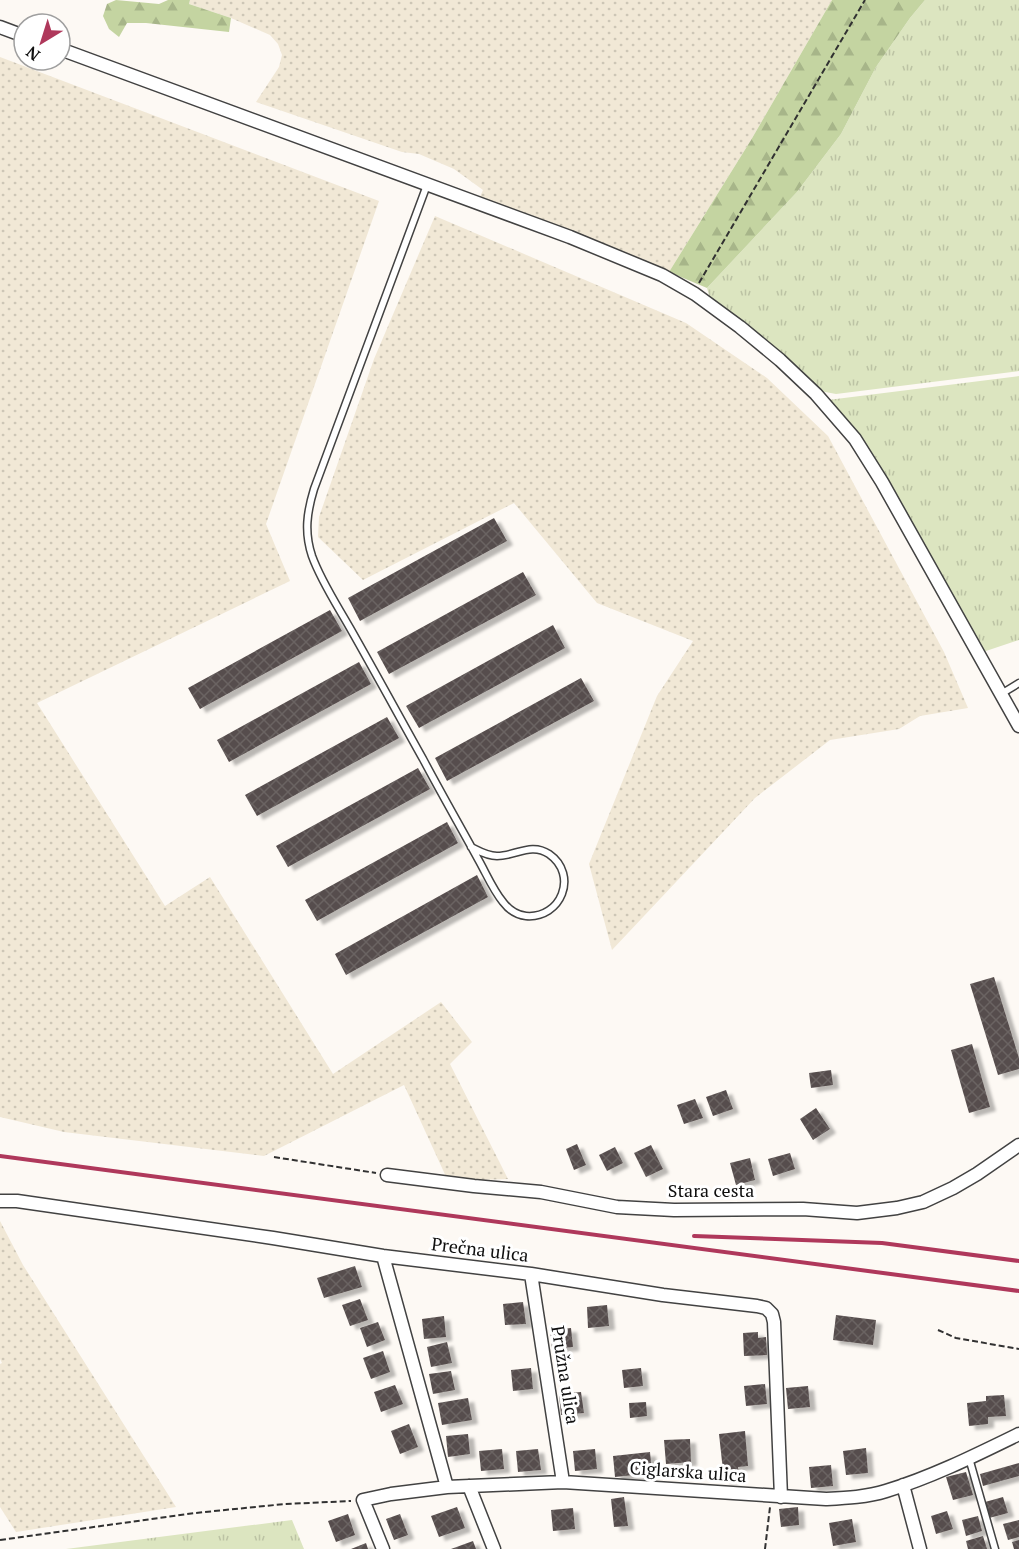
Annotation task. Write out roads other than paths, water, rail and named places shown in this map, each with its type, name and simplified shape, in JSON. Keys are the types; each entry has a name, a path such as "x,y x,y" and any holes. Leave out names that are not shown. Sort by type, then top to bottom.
{"street":[{"path":"72,53 590,246 662,275 693,293 780,360 816,394 855,439 882,482 1019,726"},
{"name":"Stara cesta","path":"387,1174 474,1186 541,1192 617,1207 803,1209 856,1213 897,1209 923,1202 977,1174 1019,1145"},
{"name":"Prečna ulica","path":"0,1200 383,1256 531,1274 766,1308 772,1314 774,1323 776,1496"},
{"path":"383,1256 447,1487"},
{"name":"Pružna ulica","path":"531,1274 563,1482"},
{"name":"Ciglarska ulica","path":"383,1549 363,1500 447,1487 563,1482 826,1499 862,1496 903,1485 969,1458 1019,1434"},
{"path":"903,1485 920,1549"},
{"path":"469,1486 494,1549"}],"lane":[{"path":"427,185 314,489 308,512 307,532 318,569 471,847 502,901 510,910 525,916 551,910 561,897 565,882 564,874 555,859 542,850 533,848 495,856 471,847"},
{"path":"1001,694 1019,683"},
{"path":"969,1458 995,1549"}],"railway":[{"path":"0,1156 1019,1291"},
{"path":"694,1236 882,1243 1019,1261"}]}
